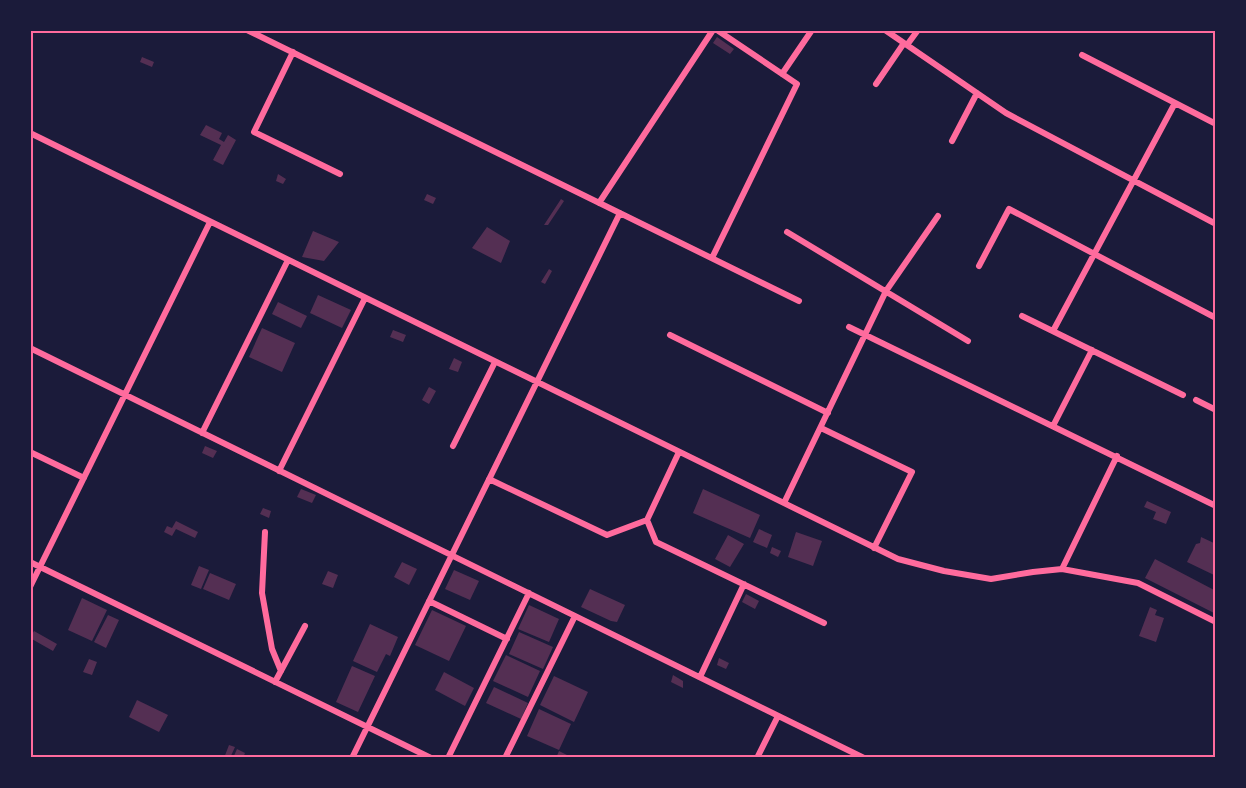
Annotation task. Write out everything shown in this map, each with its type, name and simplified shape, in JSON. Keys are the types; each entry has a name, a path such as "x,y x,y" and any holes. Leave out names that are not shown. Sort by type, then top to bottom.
{"street":[{"path":"247,30 799,301"},
{"path":"599,203 715,30 797,84 712,258"},
{"path":"782,74 812,30"},
{"path":"885,30 1006,113 1216,224"},
{"path":"876,84 918,30"},
{"path":"293,52 254,132 340,174"},
{"path":"1082,55 1216,124"},
{"path":"952,141 977,93"},
{"path":"1053,331 1175,103"},
{"path":"30,133 898,559 944,571 991,579 1062,569 1138,583 1216,622"},
{"path":"979,266 1009,209 1216,318"},
{"path":"352,758 620,213"},
{"path":"784,503 886,291 938,216"},
{"path":"30,587 210,222"},
{"path":"787,232 968,341"},
{"path":"202,433 288,260"},
{"path":"279,471 365,298"},
{"path":"1022,316 1183,394"},
{"path":"849,327 1216,506"},
{"path":"670,335 828,413"},
{"path":"30,348 864,758"},
{"path":"1053,426 1092,350"},
{"path":"453,446 495,362"},
{"path":"1196,400 1216,410"},
{"path":"821,428 912,472 874,548"},
{"path":"30,452 84,478"},
{"path":"489,479 607,535 647,520 679,452"},
{"path":"1062,569 1116,456"},
{"path":"647,520 656,542 824,623"},
{"path":"265,532 262,593 272,649 281,671"},
{"path":"30,562 431,758"},
{"path":"700,677 744,584"},
{"path":"448,758 529,593"},
{"path":"429,601 507,639"},
{"path":"505,758 575,616"},
{"path":"275,682 305,626"},
{"path":"757,758 778,716"}],"building":[{"path":"717,37 734,49 730,54 713,43"},
{"path":"142,57 154,62 152,67 140,62"},
{"path":"206,125 222,133 219,139 224,142 228,135 236,140 223,165 213,160 221,145 200,135"},
{"path":"278,174 286,179 283,184 276,181"},
{"path":"427,194 436,198 433,204 424,200"},
{"path":"561,199 564,201 548,225 544,225"},
{"path":"487,227 510,241 501,263 472,248"},
{"path":"313,231 339,242 324,261 302,257"},
{"path":"549,269 552,271 545,284 541,282"},
{"path":"318,295 351,310 342,328 310,313"},
{"path":"278,302 307,316 301,328 272,314"},
{"path":"262,328 295,343 282,372 249,357"},
{"path":"393,330 406,335 403,342 390,337"},
{"path":"454,358 462,362 458,372 449,369"},
{"path":"429,387 436,391 429,404 422,400"},
{"path":"205,446 217,451 213,458 202,453"},
{"path":"301,489 316,495 312,503 297,497"},
{"path":"703,489 760,515 750,538 693,513"},
{"path":"1147,501 1171,512 1166,524 1153,519 1156,512 1144,507"},
{"path":"263,508 271,511 269,518 260,514"},
{"path":"176,521 198,532 195,538 176,529 172,536 164,532 167,526 172,528"},
{"path":"759,529 772,535 767,548 753,542"},
{"path":"796,532 822,541 813,566 788,557"},
{"path":"728,535 744,544 730,567 715,559"},
{"path":"1201,537 1216,544 1214,575 1187,562 1196,544 1200,543"},
{"path":"772,547 781,551 778,557 770,553"},
{"path":"1155,559 1216,591 1214,613 1145,578"},
{"path":"402,562 417,569 409,585 394,577"},
{"path":"199,566 209,570 201,589 191,585"},
{"path":"454,570 479,581 470,600 445,589"},
{"path":"328,571 338,575 333,588 322,584"},
{"path":"210,573 236,584 229,600 203,589"},
{"path":"590,589 625,605 617,622 581,607"},
{"path":"746,594 759,601 755,609 742,602"},
{"path":"82,598 107,610 92,641 68,630"},
{"path":"529,605 559,619 549,642 518,629"},
{"path":"1150,607 1157,610 1155,615 1164,618 1156,642 1139,636"},
{"path":"432,610 466,626 449,661 415,645"},
{"path":"108,615 119,620 106,648 94,642"},
{"path":"370,624 398,637 390,656 386,654 377,672 353,661"},
{"path":"34,631 57,644 53,651 30,638"},
{"path":"519,632 553,647 543,669 509,654"},
{"path":"506,655 540,671 528,697 493,681"},
{"path":"719,658 729,663 726,669 717,665"},
{"path":"89,659 97,662 92,675 83,672"},
{"path":"352,666 375,676 358,712 336,702"},
{"path":"444,672 474,688 465,706 435,690"},
{"path":"673,675 683,681 683,688 671,682"},
{"path":"554,676 588,692 574,722 540,705"},
{"path":"494,687 528,703 521,719 486,703"},
{"path":"137,700 168,715 159,732 129,717"},
{"path":"539,709 571,724 559,750 527,736"},
{"path":"229,745 235,747 230,758 224,758"},
{"path":"237,749 245,753 243,758 233,758"},
{"path":"559,751 573,758 556,758"}]}
